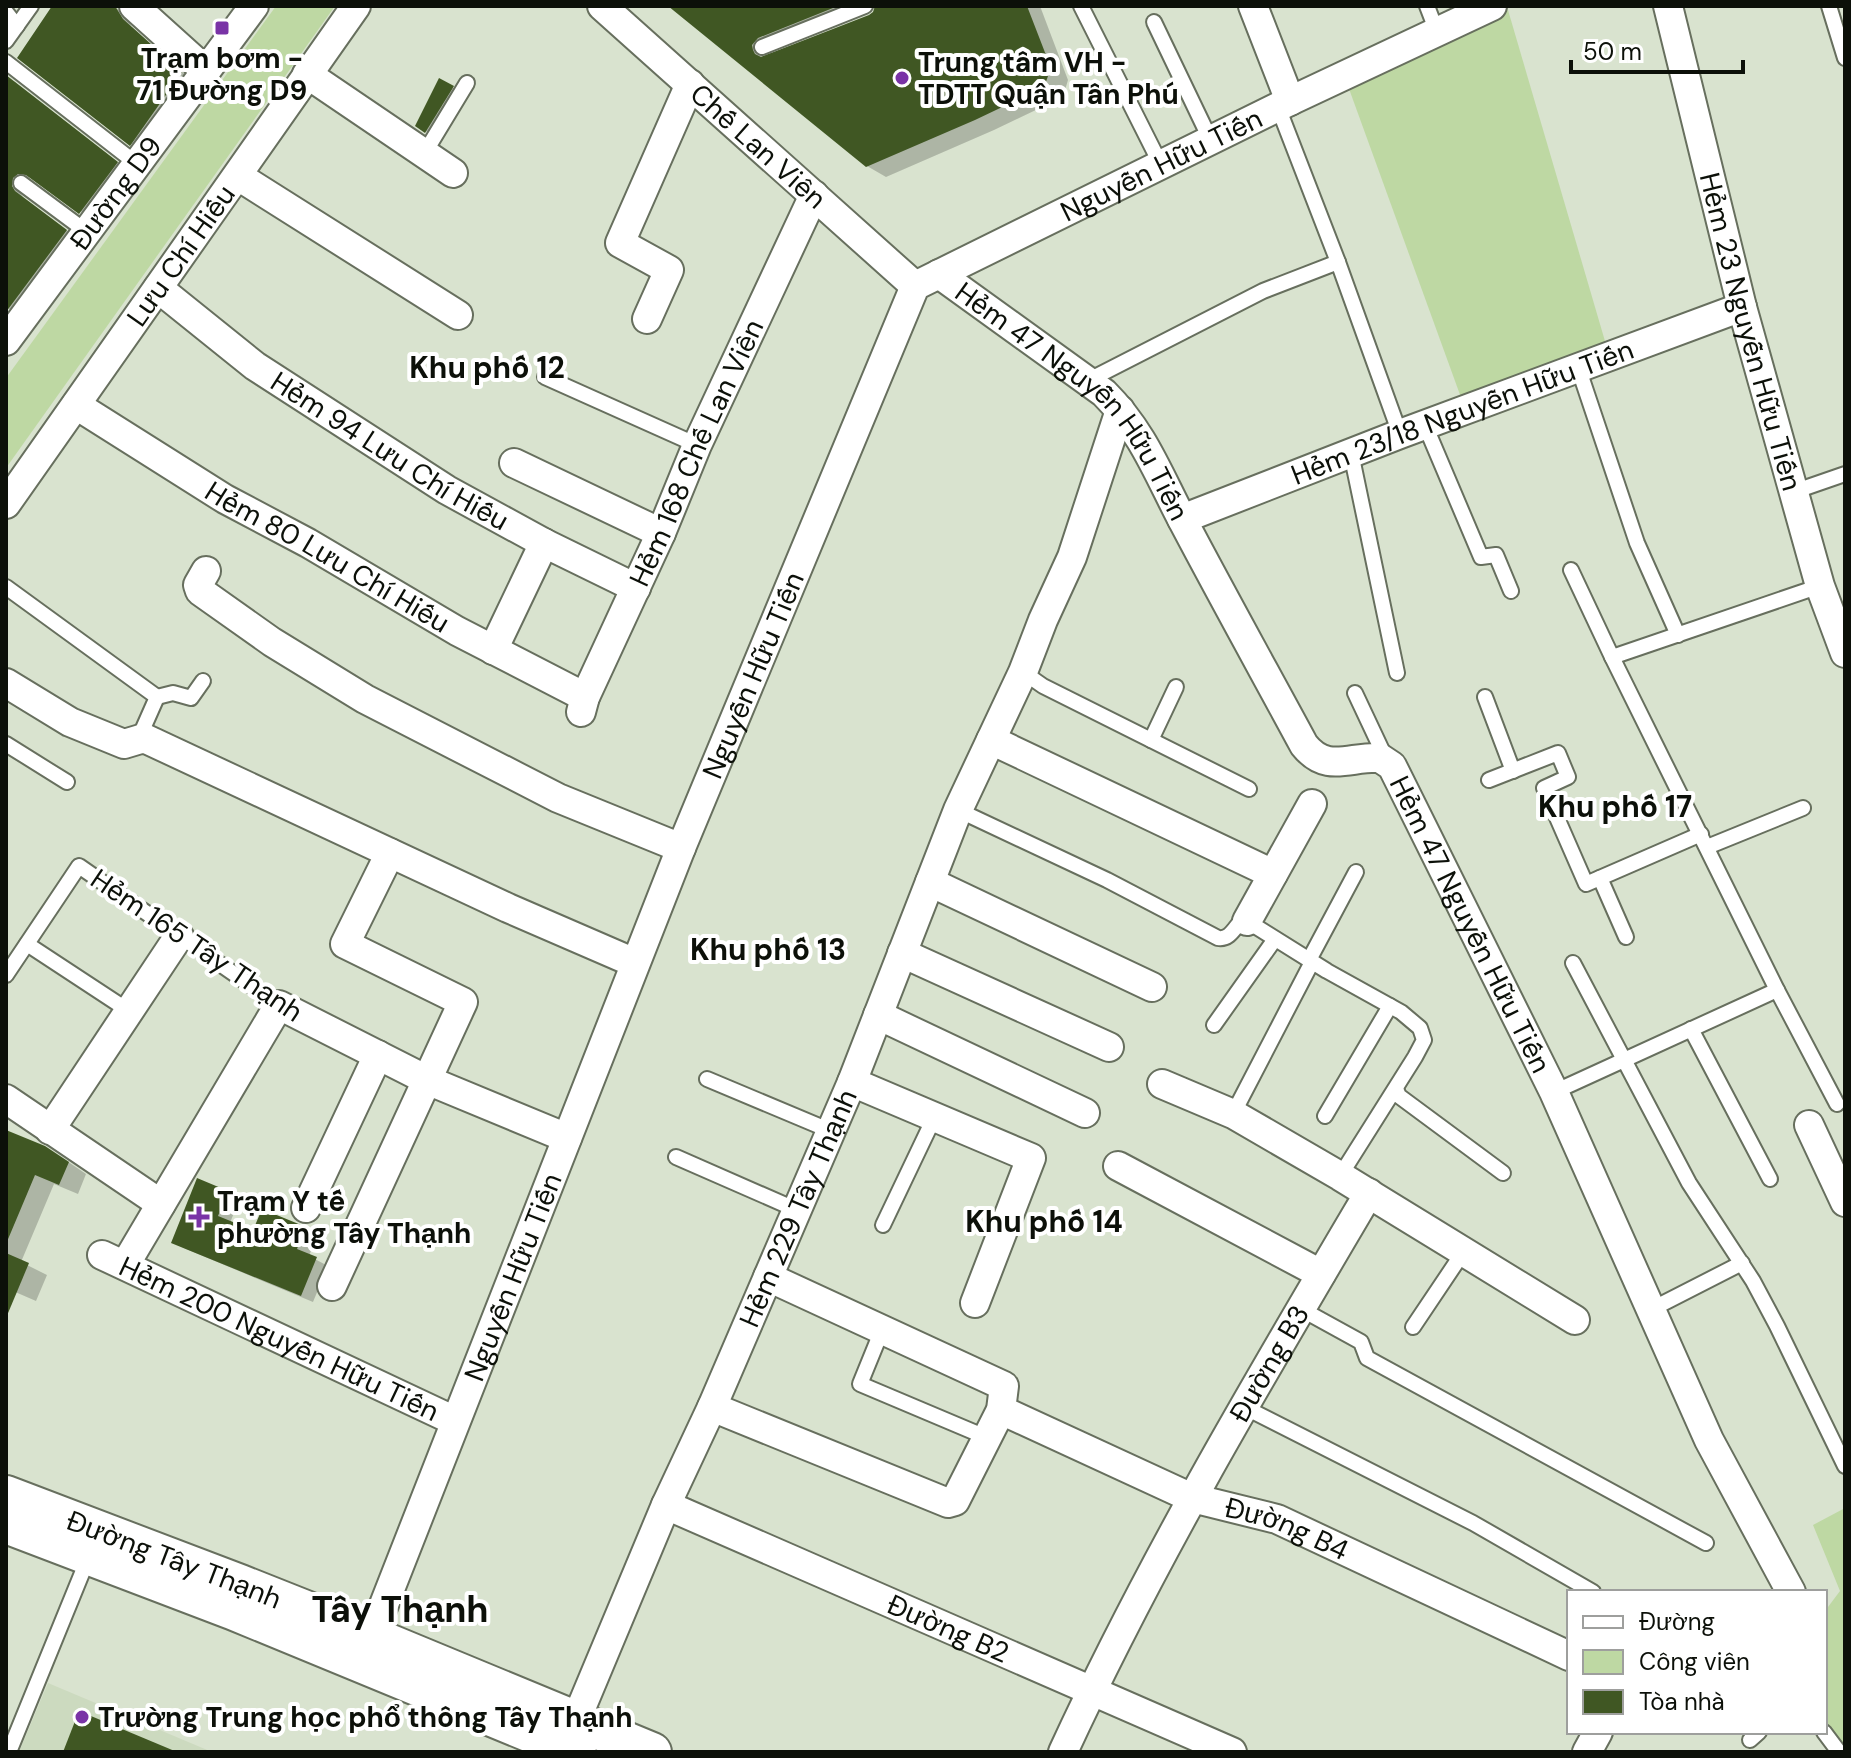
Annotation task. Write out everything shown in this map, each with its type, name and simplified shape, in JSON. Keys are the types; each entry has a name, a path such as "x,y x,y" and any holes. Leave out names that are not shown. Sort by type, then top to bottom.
{"street":[{"path":"134,6 206,71"},
{"name":"Đường D9","path":"7,339 254,6"},
{"name":"Lưu Chí Hiếu","path":"6,504 356,6"},
{"name":"Chế Lan Viên","path":"602,6 814,195 927,280"},
{"path":"1253,6 1284,104"},
{"name":"Nguyễn Hữu Tiến","path":"366,1649 681,848 927,280 1284,104 1432,19 1492,6"},
{"name":"Hẻm 23 Nguyễn Hữu Tiến","path":"1668,6 1742,307 1820,586 1845,653"},
{"path":"307,74 453,173"},
{"path":"647,319 669,270 620,243 690,84"},
{"path":"238,176 458,315"},
{"name":"Hẻm 168 Chế Lan Viên","path":"583,705 697,445 814,195"},
{"name":"Hẻm 47 Nguyễn Hữu Tiến","path":"927,280 1087,381 1120,410 1146,446 1182,519 1308,751 1336,763 1373,757 1383,759 1392,766 1554,1092 1709,1440 1790,1590"},
{"name":"Hẻm 94 Lưu Chí Hiếu","path":"158,288 255,366 447,490 544,543 636,588"},
{"name":"Hẻm 23/18 Nguyễn Hữu Tiến","path":"1182,519 1412,429 1742,307"},
{"name":"Hẻm 80 Lưu Chí Hiếu","path":"76,405 225,499 308,543 583,705"},
{"name":"Hẻm 229 Tây Thạnh","path":"570,1743 666,1505 712,1407 852,1082 958,810 1072,557 1120,410"},
{"path":"514,463 661,533"},
{"path":"493,650 544,543"},
{"path":"206,571 198,585 200,591 272,642 365,699 558,798 681,848"},
{"path":"6,683 70,722 124,744 144,738 508,908 635,963"},
{"path":"991,740 1273,874"},
{"path":"1247,921 1312,804"},
{"path":"332,1286 463,1002 345,944 390,853"},
{"path":"930,882 1152,987"},
{"path":"50,1130 179,936"},
{"path":"902,953 1109,1047"},
{"path":"6,1099 161,1204 279,1005"},
{"name":"Hẻm 165 Tây Thạnh","path":"279,1005 427,1080 567,1138"},
{"path":"878,1015 1085,1113"},
{"path":"306,1208 378,1055"},
{"path":"852,1082 1031,1158 975,1303"},
{"path":"1162,1084 1233,1114 1369,1193 1575,1320"},
{"path":"1809,1125 1845,1202"},
{"path":"1118,1166 1321,1274"},
{"name":"Đường B3","path":"1063,1752 1091,1690 1192,1498 1369,1193"},
{"name":"Hẻm 200 Nguyễn Hữu Tiến","path":"161,1204 114,1260 455,1421"},
{"path":"712,1407 946,1503 955,1501 1001,1410 1004,1386 768,1277"},
{"name":"Đường B4","path":"1001,1410 1192,1498 1277,1519 1567,1655"},
{"name":"Đường Tây Thạnh","path":"6,1495 240,1584 366,1649 570,1743 652,1752"},
{"name":"Đường B2","path":"666,1505 1232,1752"},
{"name":"Đường Tây Thạnh","path":"6,1524 247,1616 366,1649"},
{"path":"1587,1752 1597,1734"}],"lane":[{"path":"6,41 31,6"},
{"path":"762,47 865,6"},
{"path":"1081,6 1161,165"},
{"path":"1829,6 1845,58"},
{"path":"6,12 17,26"},
{"path":"1154,22 1211,141"},
{"path":"6,62 137,164"},
{"path":"424,154 467,83"},
{"path":"1284,104 1338,262 1412,429 1481,557 1496,555 1511,591"},
{"path":"21,183 87,232"},
{"path":"1087,381 1263,291 1338,262"},
{"path":"1578,367 1637,543 1678,635"},
{"path":"545,377 697,445"},
{"path":"1351,453 1397,673"},
{"path":"1793,492 1845,474"},
{"path":"1571,570 1777,990 1837,1104"},
{"path":"1612,657 1820,586"},
{"path":"6,587 157,697"},
{"path":"157,697 173,693 191,698 203,681"},
{"path":"1018,682 1043,686 1249,789"},
{"path":"1151,740 1176,687"},
{"path":"1355,693 1388,762"},
{"path":"138,740 157,697"},
{"path":"1485,697 1513,771"},
{"path":"6,744 67,782"},
{"path":"1489,780 1558,753 1568,777 1544,788 1586,884 1803,808"},
{"path":"958,810 1107,880 1218,938 1228,937 1241,921 1247,921 1401,1012 1420,1028 1424,1036 1415,1057 1340,1176"},
{"name":"Hẻm 165 Tây Thạnh","path":"6,975 79,866 279,1005"},
{"path":"1233,1114 1356,872"},
{"path":"1600,878 1626,937"},
{"path":"1214,1025 1275,939"},
{"path":"27,944 129,1011"},
{"path":"1573,963 1689,1183 1742,1263 1777,1326 1845,1466"},
{"path":"1554,1092 1777,990"},
{"path":"1325,1116 1390,1006"},
{"path":"1691,1029 1770,1179"},
{"path":"707,1079 831,1131"},
{"path":"1396,1089 1399,1096 1503,1173"},
{"path":"883,1225 934,1118"},
{"path":"676,1157 797,1210"},
{"path":"1413,1327 1464,1251"},
{"path":"1650,1310 1742,1263"},
{"path":"1301,1309 1361,1342 1367,1358 1706,1543"},
{"path":"882,1330 860,1384 988,1438"},
{"path":"1244,1407 1473,1523 1590,1590"},
{"path":"9,1752 89,1556"},
{"path":"1826,1734 1839,1752"}],"shaded area":[{"name":"Trường Trung học phổ thông Tây Thạnh","path":"48,1683 212,1752 19,1752"}],"green space":[{"path":"276,6 335,6 6,468 6,378"},
{"path":"1508,10 1607,348 1463,403 1348,86"},
{"path":"1845,1508 1845,1749 1827,1726 1827,1608 1840,1591 1813,1525"}],"building":[{"path":"52,6 115,6 123,19 182,72 130,146 17,58"},
{"name":"Trung tâm VH - TDTT Quận Tân Phú","path":"668,6 838,6 758,38 752,45 755,54 761,57 869,15 875,6 1027,6 1051,68 1044,87 866,167"},
{"path":"6,75 118,162 79,214 26,175 18,174 13,178 15,191 67,230 6,312"},
{"path":"439,78 454,86 425,133 415,126"},
{"path":"6,1130 45,1146 69,1162 59,1185 35,1175 6,1244"},
{"path":"197,1178 228,1191 218,1216 253,1230 262,1209 306,1227 297,1249 317,1257 301,1296 171,1243"},
{"path":"6,1253 29,1263 6,1318"},
{"path":"79,1711 177,1752 63,1752"}],"place":[{"name":"Trạm bơm - 71 Đường D9","path":"222,28"},
{"name":"Trung tâm VH - TDTT Quận Tân Phú","path":"902,78"},
{"name":"Trạm Y tế phường Tây Thạnh","path":"199,1217"},
{"name":"Trường Trung học phổ thông Tây Thạnh","path":"82,1717"}],"district":[{"name":"Khu phố 12","path":"487,368"},
{"name":"Khu phố 17","path":"1615,807"},
{"name":"Khu phố 13","path":"768,950"},
{"name":"Khu phố 14","path":"1044,1222"},
{"name":"Tây Thạnh","path":"400,1609"}]}
